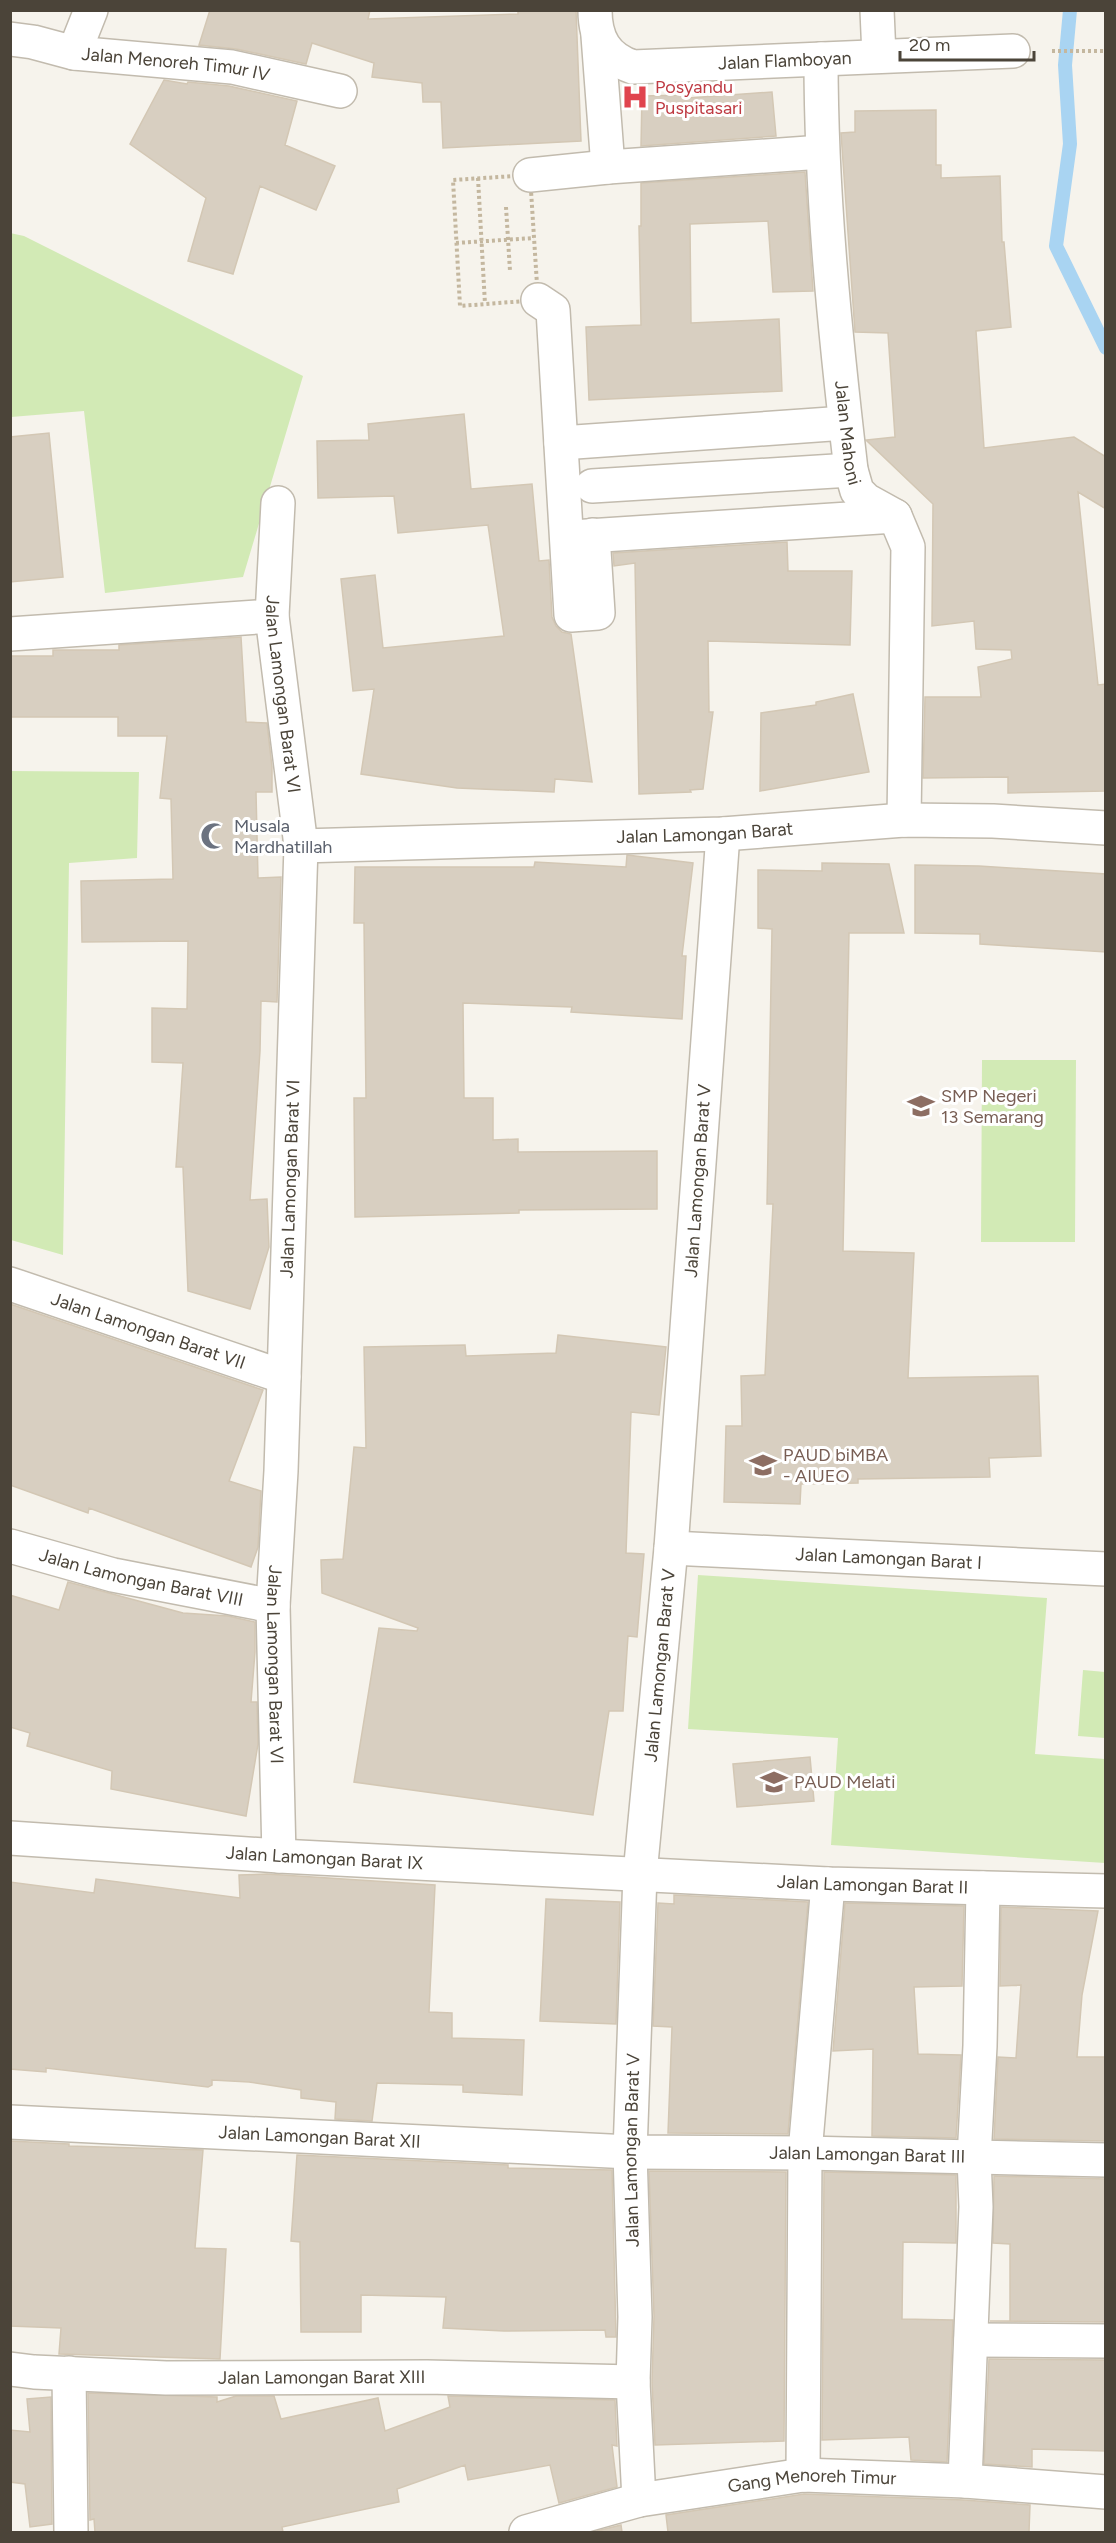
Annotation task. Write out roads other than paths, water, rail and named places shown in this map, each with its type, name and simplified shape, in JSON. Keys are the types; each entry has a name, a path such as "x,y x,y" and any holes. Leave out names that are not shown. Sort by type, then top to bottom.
{"street":[{"path":"74,53 91,10"},
{"path":"877,10 879,56"},
{"path":"596,23 608,167"},
{"name":"Jalan Flamboyan","path":"596,23 617,62 633,67 1013,51"},
{"name":"Jalan Menoreh Timur IV","path":"10,39 33,42 74,53 232,67 339,91"},
{"name":"Jalan Mahoni","path":"821,58 822,152 832,291 851,470 857,491 866,500 895,516"},
{"path":"513,179 608,167 822,152"},
{"path":"521,298 553,310 561,443 580,536 895,516 908,547 904,820"},
{"path":"561,443 845,423"},
{"path":"592,486 851,470"},
{"name":"Jalan Lamongan Barat VI","path":"278,503 272,616 301,846 284,1377 273,1606 279,1856"},
{"path":"10,634 272,616"},
{"name":"Jalan Lamongan Barat","path":"301,846 723,834 904,820 993,821 1106,828"},
{"name":"Jalan Lamongan Barat V","path":"639,2500 633,2382 635,2317 630,2152 640,1874 671,1548 723,834"},
{"name":"Jalan Lamongan Barat VII","path":"10,1284 284,1377"},
{"name":"Jalan Lamongan Barat VIII","path":"10,1546 113,1575 273,1606"},
{"name":"Jalan Lamongan Barat I","path":"671,1548 1106,1569"},
{"name":"Jalan Lamongan Barat IX","path":"10,1838 279,1856 640,1874"},
{"name":"Jalan Lamongan Barat II","path":"640,1874 828,1884 1106,1891"},
{"path":"803,2475 805,2153 828,1884"},
{"path":"965,2481 976,2207 975,2158 983,1888"},
{"name":"Jalan Lamongan Barat XII","path":"10,2122 630,2152"},
{"name":"Jalan Lamongan Barat III","path":"630,2152 805,2153 1106,2160"},
{"path":"970,2340 1106,2341"},
{"name":"Jalan Lamongan Barat XIII","path":"10,2369 166,2378 427,2377 633,2382"},
{"path":"69,2373 70,2532"},
{"name":"Gang Menoreh Timur","path":"526,2532 639,2500 803,2475 965,2481 1106,2492"}],"waterway":[{"path":"1070,10 1065,65 1070,144 1056,246 1106,348"}],"place":[{"name":"Posyandu Puspitasari","path":"635,97"},
{"name":"Musala Mardhatillah","path":"214,836"},
{"name":"SMP Negeri 13 Semarang","path":"921,1106"},
{"name":"PAUD biMBA - AIUEO","path":"763,1465"},
{"name":"PAUD Melati","path":"774,1782"}]}
